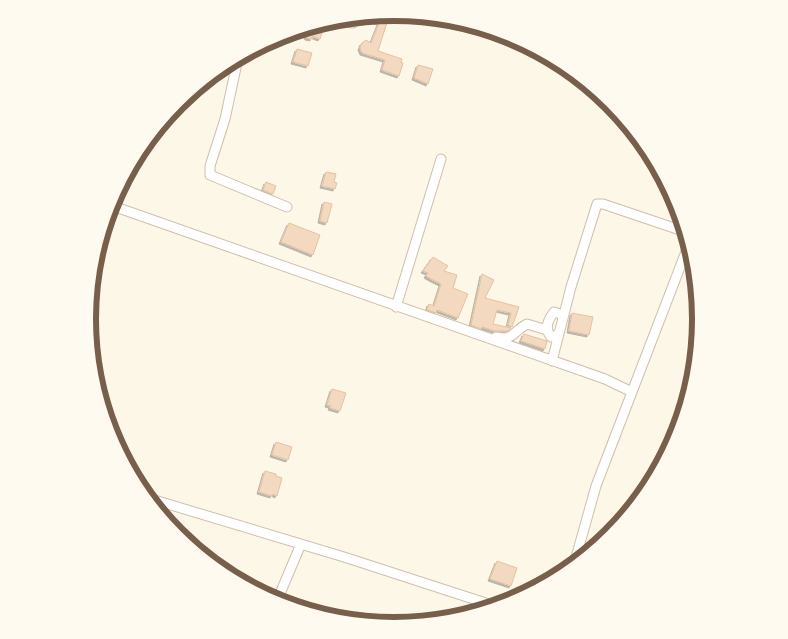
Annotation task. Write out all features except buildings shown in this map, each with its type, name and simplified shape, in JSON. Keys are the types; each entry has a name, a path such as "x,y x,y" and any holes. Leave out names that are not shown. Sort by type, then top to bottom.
{"street":[{"path":"236,67 225,119 210,166 210,174 287,207"},
{"path":"396,307 441,159"},
{"path":"552,361 588,231 598,203 678,229"},
{"path":"117,208 552,361 632,392"},
{"path":"577,556 596,486 685,254"},
{"path":"547,330 550,318 554,312 564,315"},
{"path":"484,337 505,339 527,324 547,330 551,337 559,334"},
{"path":"156,499 486,603"},
{"path":"280,595 302,544"}]}
